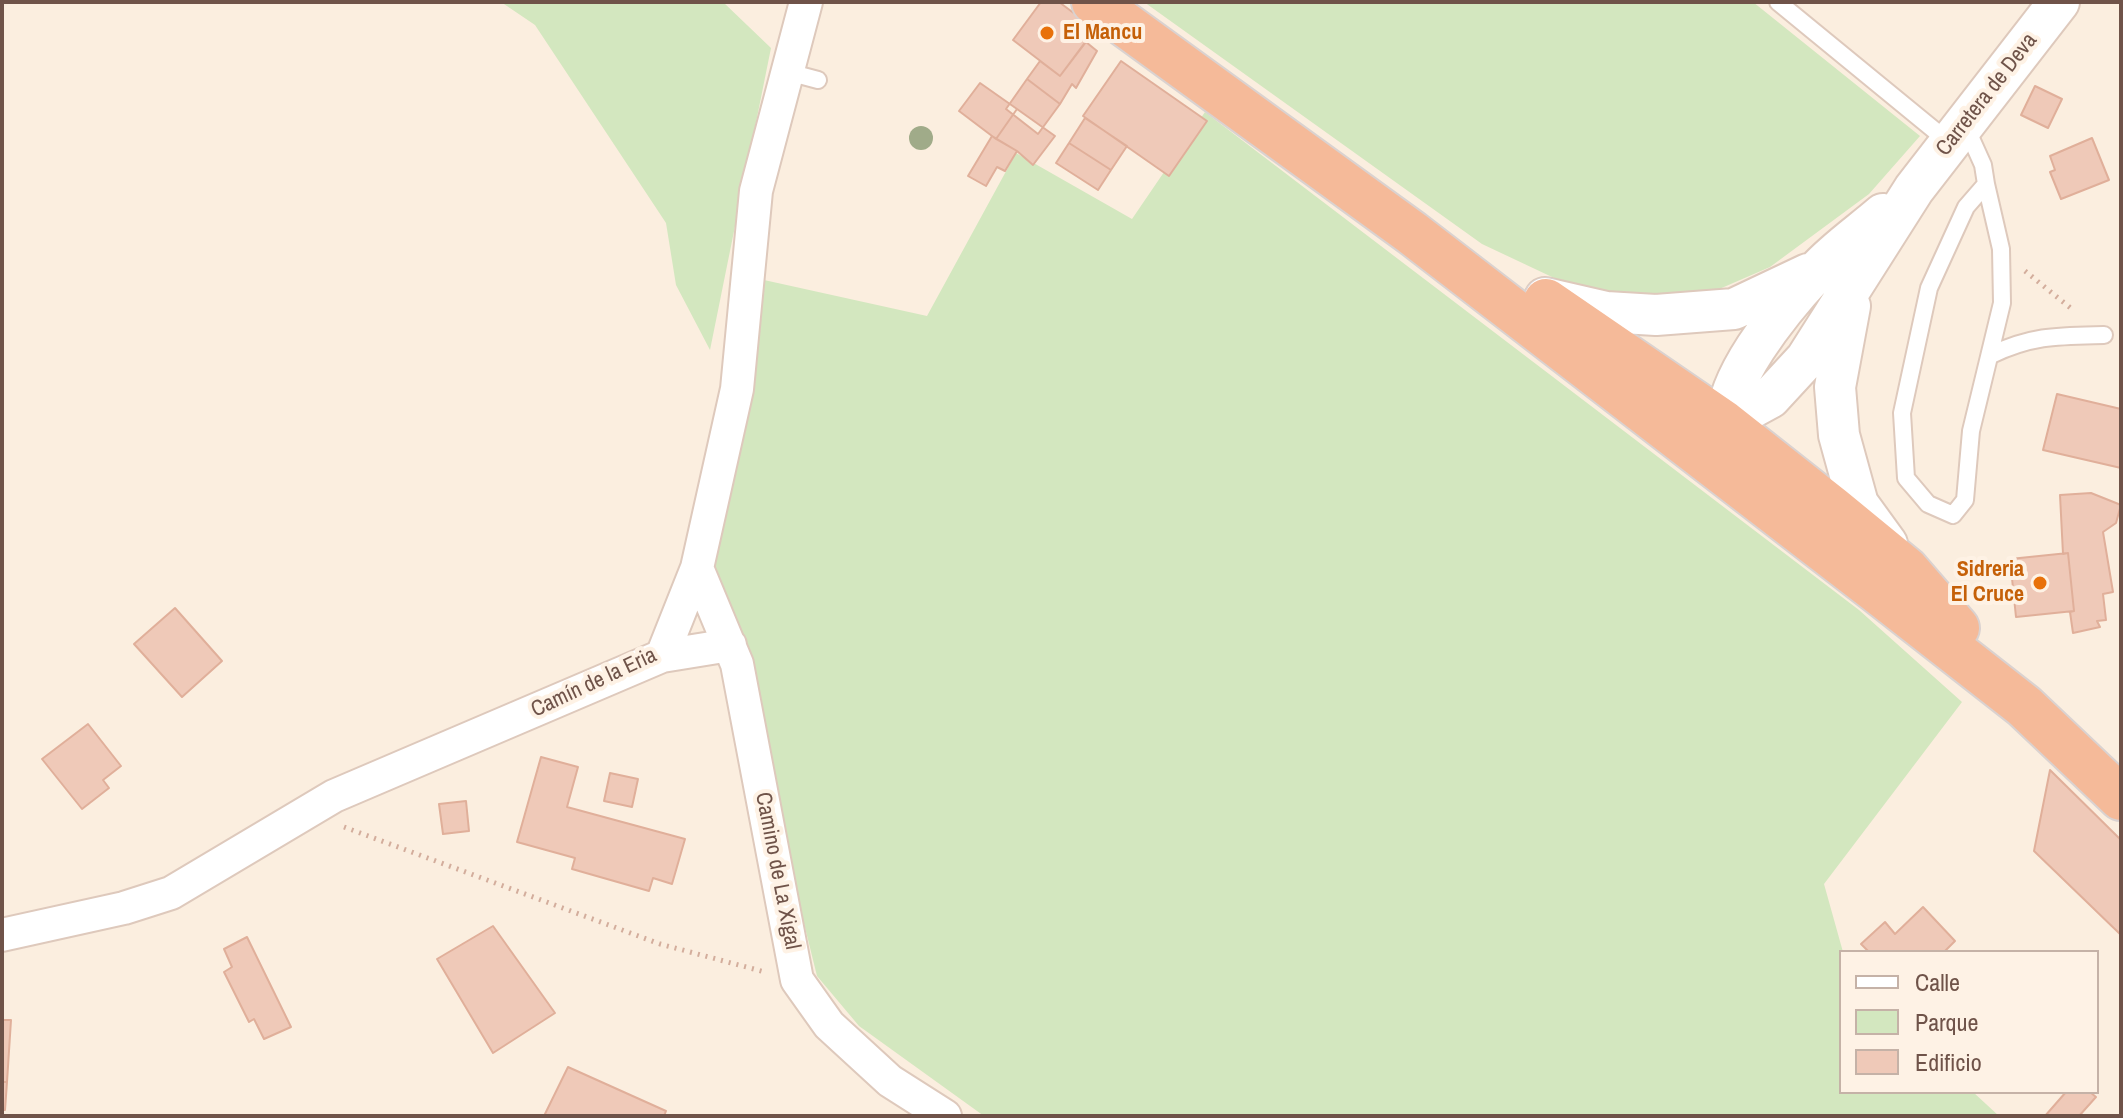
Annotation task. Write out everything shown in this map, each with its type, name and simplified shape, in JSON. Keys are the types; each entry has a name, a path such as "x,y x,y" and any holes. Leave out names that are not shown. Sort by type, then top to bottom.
{"highway":[{"path":"1094,2 1412,233 1724,423 2121,798"},
{"path":"1529,304 1891,580"}],"street":[{"name":"Camín de la Eria","path":"2,935 124,908 171,893 334,796 662,656 697,568 737,389 756,191 803,76 806,2"},
{"name":"Carretera de Deva","path":"1837,274 1914,189 2059,2"},
{"path":"1529,304 1656,315 1734,309 1837,274"},
{"path":"1724,423 1731,396 1754,346 1837,274"},
{"path":"1837,274 1843,336 1835,387 1839,435 1858,504 1891,580"},
{"name":"Camino de La Xigal","path":"697,568 737,664 797,980 829,1025 890,1081 945,1116"},
{"path":"662,656 730,645"}],"lane":[{"path":"1778,2 1957,133 1983,165 2001,249 2002,303 1971,431 1965,500 1953,515 1928,504 1906,478 1902,413 1929,288 1966,207 1986,184"},
{"path":"1991,355 2017,343 2042,337 2104,335"}],"path":[{"path":"2001,249 2104,335"},
{"path":"306,813 660,944 797,980"}],"green space":[{"path":"501,2 723,2 771,48 710,350 676,285 666,223 535,25"},
{"path":"1144,2 1753,2 1920,136 1869,194 1770,267 1717,290 1650,299 1569,285 1482,244"},
{"path":"1205,112 1859,610 1962,702 1824,884 1842,950 1839,950 1839,1094 1975,1094 1999,1116 984,1116 859,1026 817,976 794,883 747,647 713,564 764,280 927,316 1016,153 1132,219"}],"building":[{"path":"1041,2 1059,2 1095,29 1060,76 1013,40"},
{"path":"1086,42 1097,51 1076,88 1072,84 1060,104 1027,79 1040,61 1060,76"},
{"path":"1121,61 1207,121 1169,176 1083,116"},
{"path":"1027,79 1060,104 1038,134 1006,109"},
{"path":"980,83 1017,109 996,139 959,111"},
{"path":"2035,86 2062,99 2048,128 2021,115"},
{"path":"1017,109 1055,136 1033,165 996,139"},
{"path":"1085,118 1127,146 1111,170 1069,143"},
{"path":"992,136 1017,151 1005,171 997,167 986,186 968,176"},
{"path":"2092,138 2109,180 2061,199 2050,172 2055,170 2050,156"},
{"path":"1069,143 1111,170 1098,190 1056,163"},
{"path":"2057,394 2121,409 2121,468 2043,450"},
{"path":"2091,493 2121,505 2116,523 2103,532 2113,592 2103,594 2106,620 2097,621 2100,627 2073,633 2070,612 2074,611 2068,553 2063,554 2060,495"},
{"path":"2068,553 2074,611 2016,617 2010,559"},
{"path":"175,608 222,661 182,697 134,644"},
{"path":"88,724 121,766 103,780 109,788 82,809 42,759"},
{"path":"541,757 578,767 567,807 685,839 672,884 653,878 649,891 572,869 575,858 517,842"},
{"path":"2050,770 2121,840 2121,935 2034,851"},
{"path":"610,773 638,779 632,807 604,801"},
{"path":"466,801 469,831 443,834 439,804"},
{"path":"1923,907 1955,941 1946,950 1867,950 1861,944 1885,922 1895,934"},
{"path":"493,926 555,1013 493,1053 437,959"},
{"path":"247,937 291,1027 264,1039 254,1019 249,1022 224,972 232,967 224,949"},
{"path":"2,1020 11,1020 7,1082 2,1082"},
{"path":"568,1067 666,1111 664,1116 544,1116"},
{"path":"2,1082 7,1082 5,1110 2,1110"},
{"path":"2064,1094 2092,1094 2096,1097 2079,1116 2045,1116"}],"place":[{"name":"El Mancu","path":"1047,33"},
{"name":"Sidreria El Cruce","path":"2040,583"}]}
